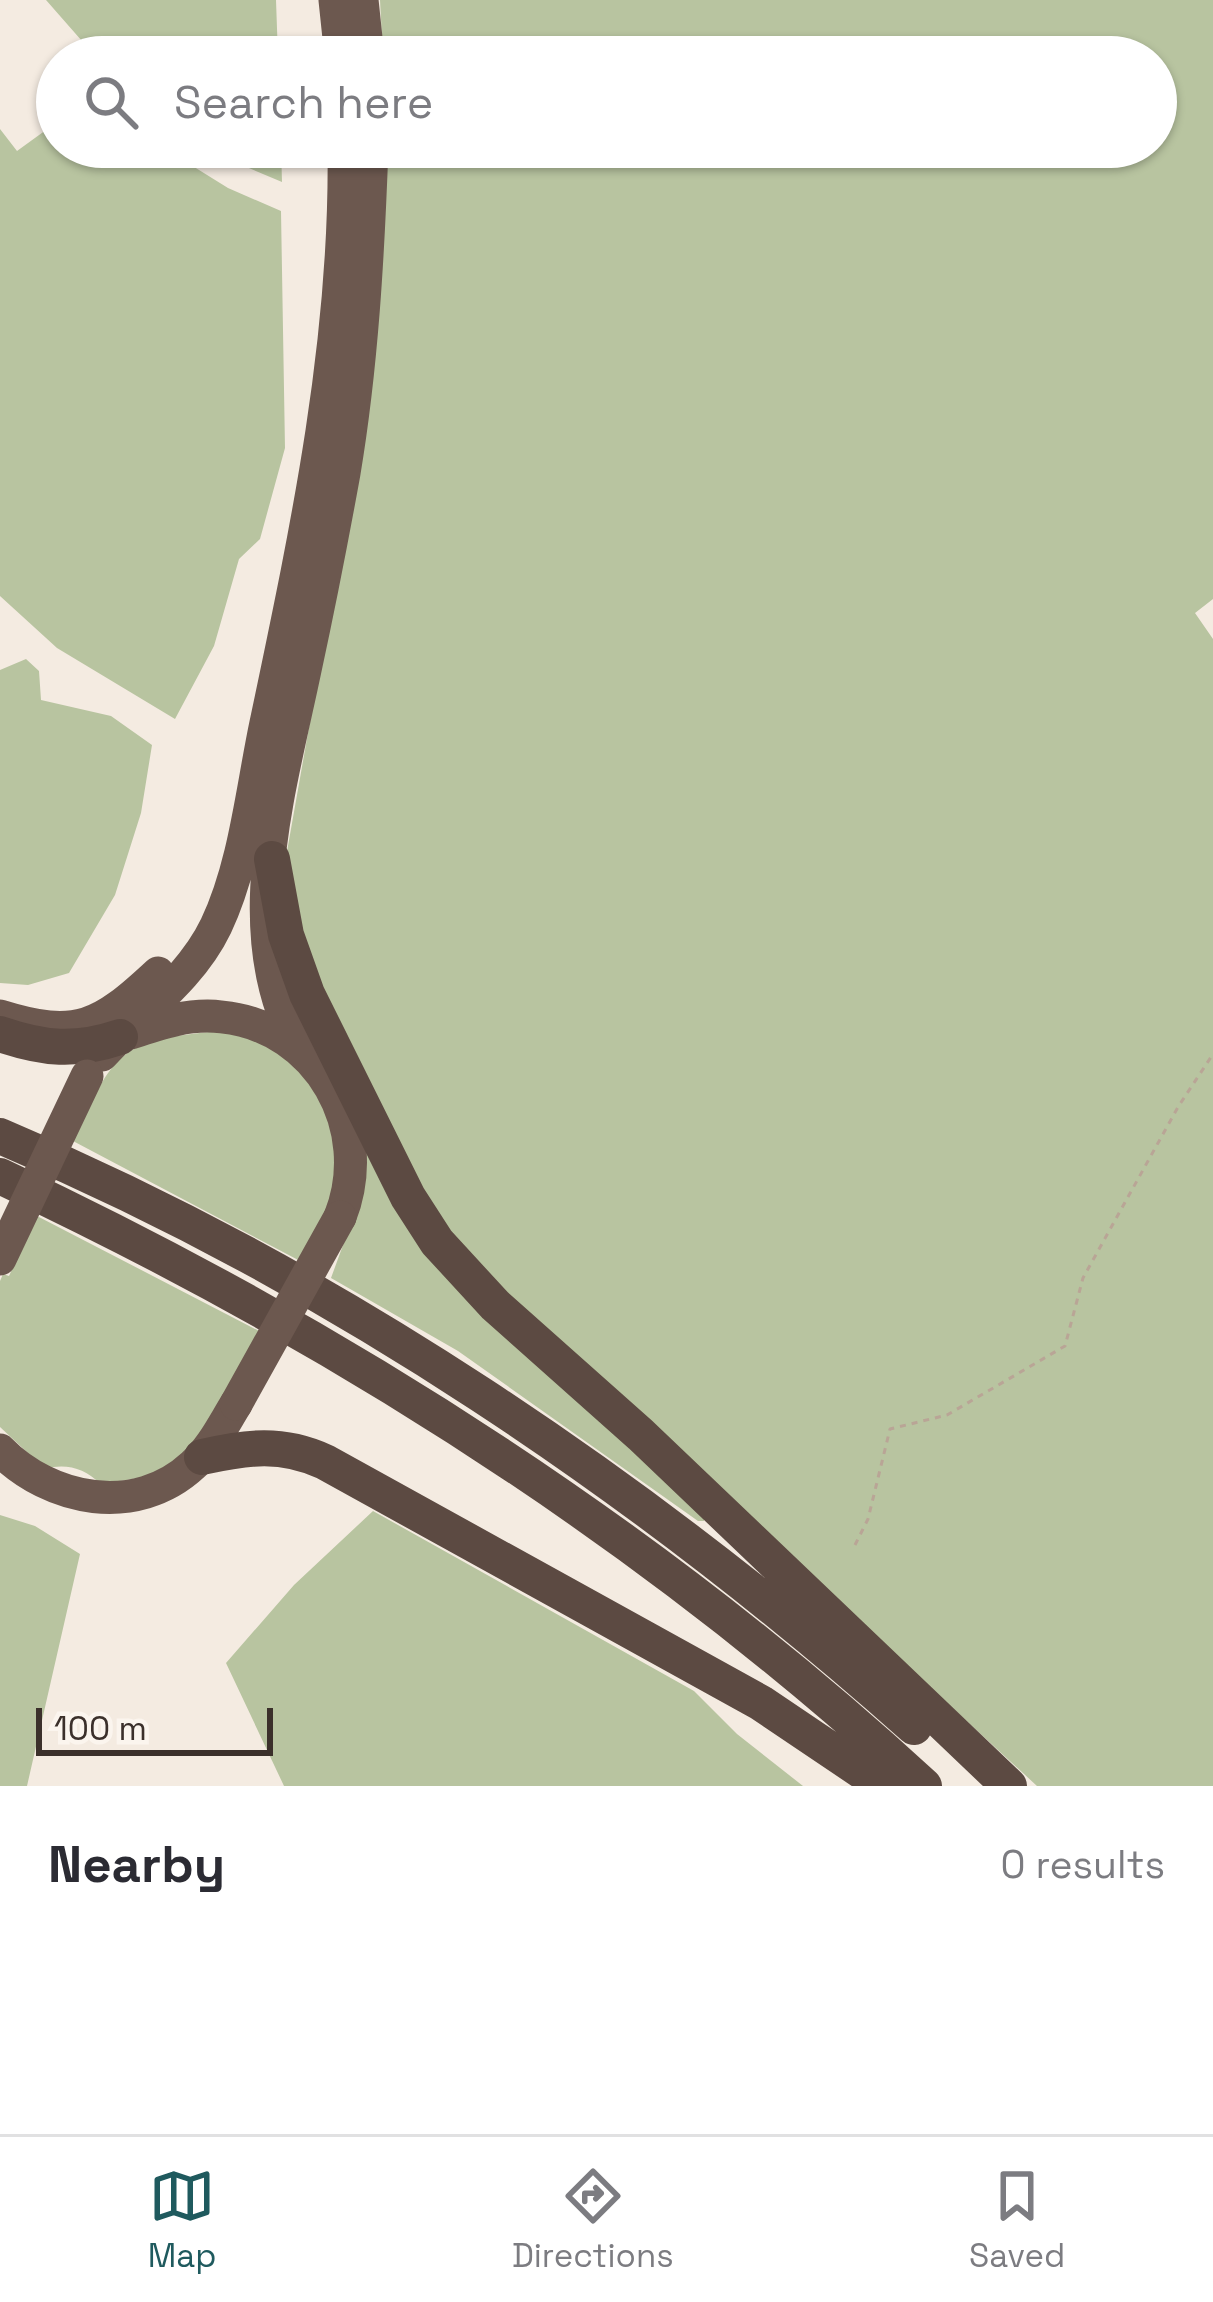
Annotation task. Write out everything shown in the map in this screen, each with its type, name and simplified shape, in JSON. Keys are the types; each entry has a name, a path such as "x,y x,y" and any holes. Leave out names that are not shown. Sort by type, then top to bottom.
{"highway":[{"path":"335,0 339,36"},
{"path":"362,0 366,36"},
{"path":"0,1259 87,1076 198,957 225,905 314,486 333,355 344,168"},
{"path":"371,168 365,327 355,404 278,799 266,895 281,1012 301,1052 333,1090 437,1243 495,1305 641,1435 1009,1786"},
{"path":"0,1016 64,1030 92,1023 148,982 186,940 212,878 276,610 314,486"},
{"path":"272,860 286,935 307,994 408,1197"},
{"path":"0,1034 55,1049 83,1048 180,1019 225,1017 267,1029 301,1052"},
{"path":"0,1450 44,1484 103,1497 147,1492 176,1478 202,1456 340,1217 351,1184 353,1155 348,1126 333,1090"},
{"path":"0,1136 94,1178 288,1280 512,1417 729,1573 861,1680 979,1786"},
{"path":"0,1175 229,1290 461,1427 690,1590 816,1690 924,1786"},
{"path":"202,1456 265,1446 326,1462 761,1702 884,1786"}],"path":[{"path":"855,1545 868,1519 890,1430 947,1415 1064,1346 1083,1278 1178,1106 1213,1054"}],"green space":[{"path":"46,0 276,0 277,36 78,36"},
{"path":"380,0 1213,0 1213,599 1195,613 1213,639 1213,1786 1037,1786 486,1277 441,1226 309,971 286,857 375,355 386,168 1177,168 1177,36 382,36"},
{"path":"0,129 17,151 36,137 36,168 196,168 281,211 285,448 260,539 239,559 214,646 175,719 57,648 0,596"},
{"path":"249,168 282,168 282,182"},
{"path":"26,659 39,671 41,700 111,716 152,745 141,813 115,895 69,973 28,985 0,983 0,670"},
{"path":"220,1031 262,1042 300,1068 331,1120 341,1177 302,1262 73,1141 99,1088 124,1056 159,1039"},
{"path":"366,1143 704,1511 704,1521 458,1351 331,1278 362,1193"},
{"path":"37,1216 263,1333 193,1450 152,1476 100,1484 74,1468 45,1469 0,1427 0,1281 3,1274 9,1276"},
{"path":"373,1511 694,1691 737,1734 803,1786 284,1786 226,1663 294,1585"},
{"path":"0,1515 35,1526 80,1554 27,1786 0,1786"}]}
